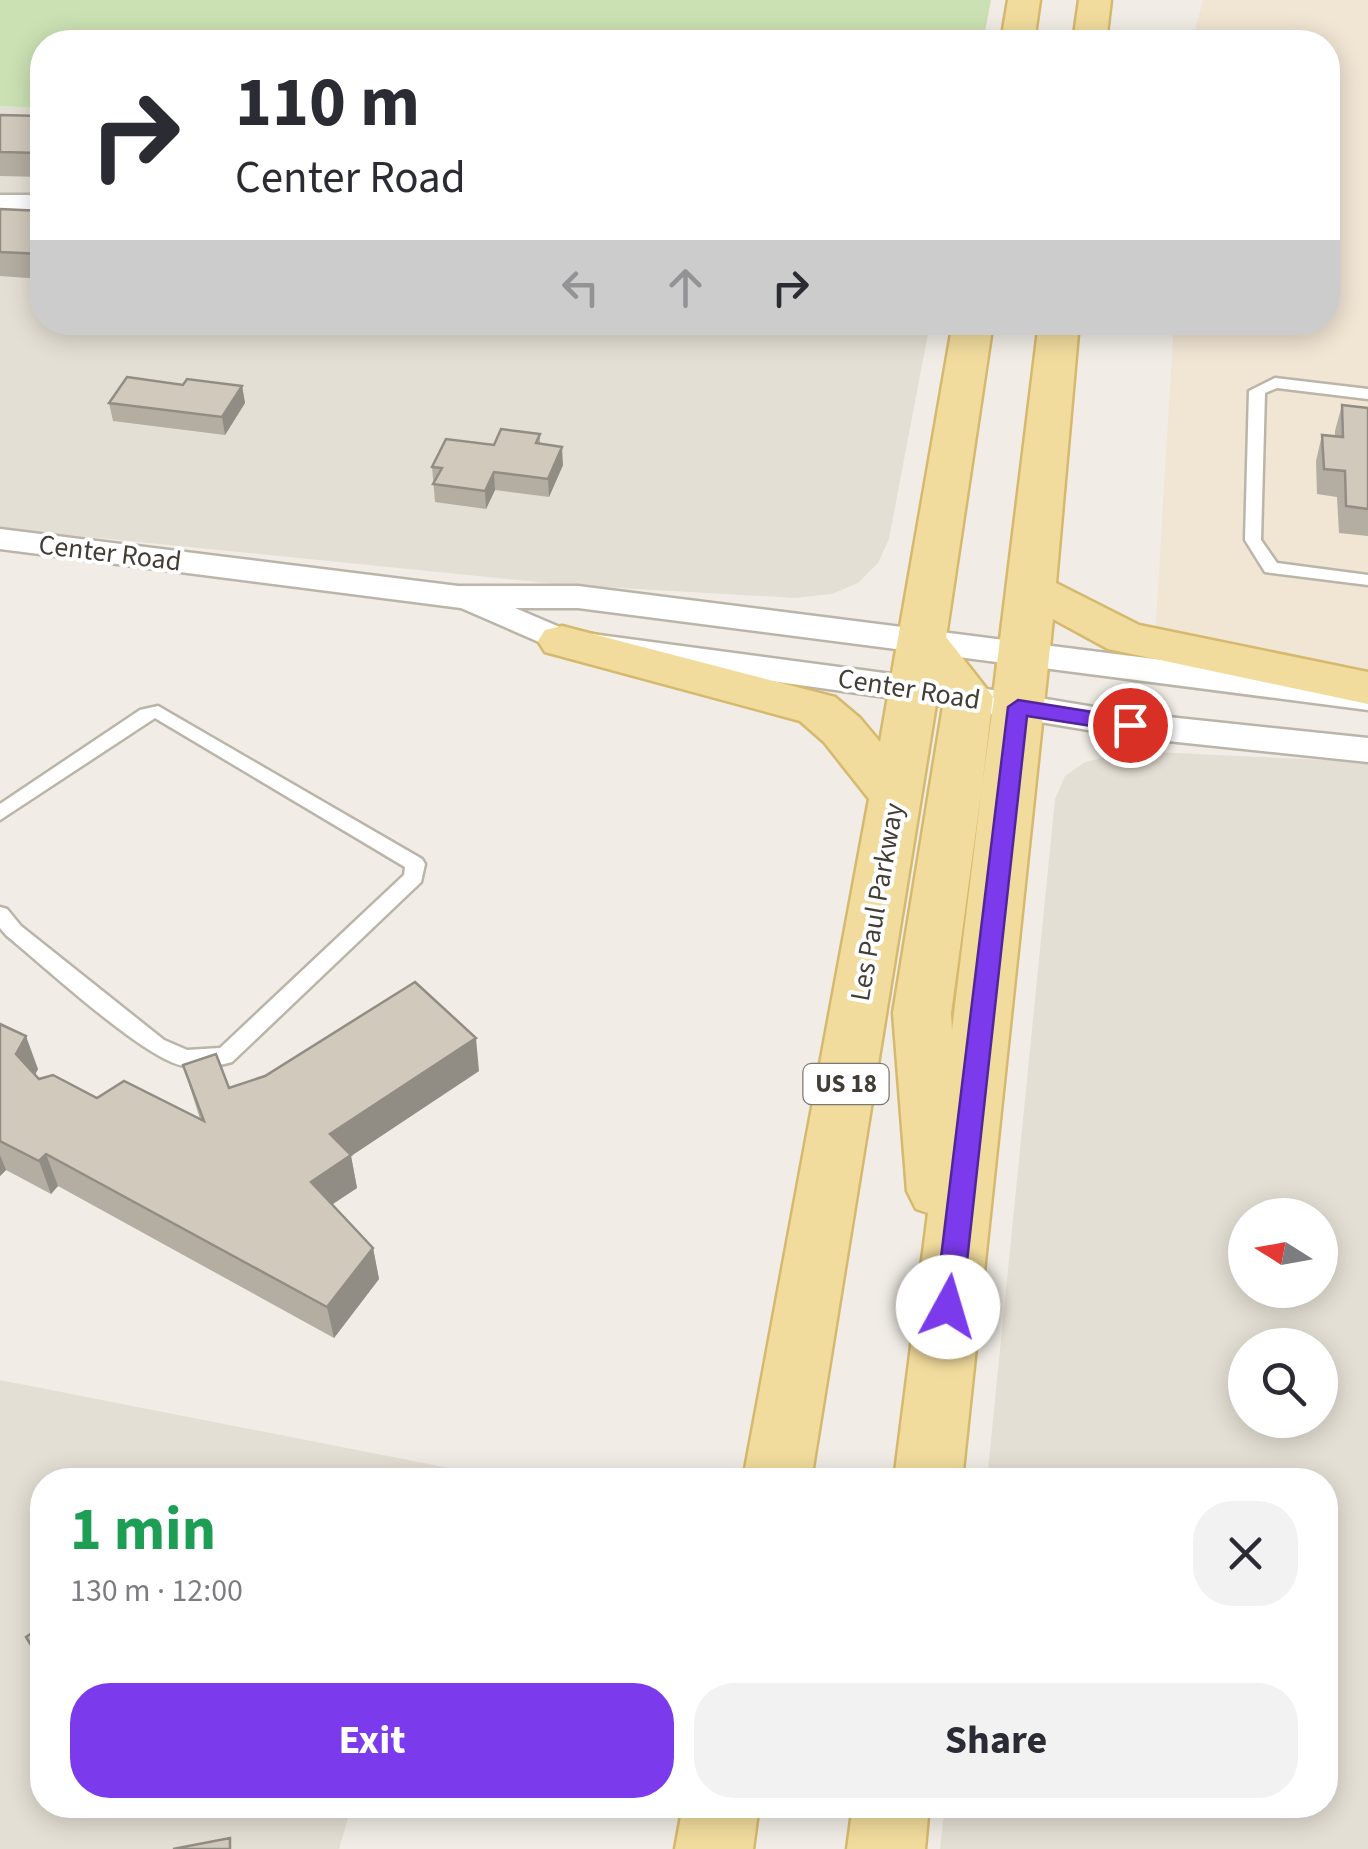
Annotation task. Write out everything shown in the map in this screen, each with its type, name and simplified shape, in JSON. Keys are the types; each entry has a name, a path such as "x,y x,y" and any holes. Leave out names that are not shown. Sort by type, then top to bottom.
{"main road":[{"path":"1020,30 1024,0"},
{"path":"1091,30 1095,0"},
{"name":"Les Paul Parkway","path":"929,1468 948,1307 973,335"},
{"path":"967,673 997,335"},
{"name":"Les Paul Parkway","path":"779,1468 895,796 967,673 1031,590 1058,335"},
{"path":"1031,590 1125,638 1368,688"},
{"path":"562,641 817,709 842,730 895,796"},
{"path":"714,1849 719,1818"},
{"path":"886,1849 890,1818"}],"street":[{"path":"0,203 30,204"},
{"name":"Center Road","path":"0,539 458,596 578,597 967,673 1130,725 1368,750"},
{"name":"Center Road","path":"458,596 562,641 967,673 1368,698"}],"lane":[{"path":"1368,394 1275,384 1257,391 1252,540 1272,568 1368,580"},
{"path":"0,813 146,714 158,712 415,864 414,877 225,1056 185,1058 157,1046 14,931 0,914"}],"shaded area":[{"path":"1203,0 1368,0 1368,674 1155,636 1173,335 1340,335 1340,30 1195,30"},
{"path":"0,106 30,107 30,335 928,335 889,539 878,563 858,583 832,594 795,598 567,585 0,528"},
{"path":"1133,751 1368,762 1368,1849 940,1849 944,1818 1338,1818 1338,1468 988,1468 1055,799 1065,776 1085,762"},
{"path":"0,1380 449,1468 30,1468 30,1818 348,1818 339,1849 0,1849"}],"green space":[{"path":"0,0 991,0 985,30 30,30 30,107 0,106"}],"building":[{"path":"0,115 30,116 30,153 0,152"},
{"path":"0,209 30,210 30,253 0,252"},
{"path":"127,377 183,385 187,379 242,386 222,417 109,403"},
{"path":"1342,405 1368,408 1368,509 1346,506 1345,471 1324,469 1322,435 1343,437"},
{"path":"501,429 540,434 536,443 562,447 548,479 494,472 485,491 433,484 442,468 432,467 446,439 494,445"},
{"path":"415,982 476,1038 330,1134 351,1155 311,1182 373,1248 327,1307 46,1154 39,1161 0,1141 0,1024 26,1036 16,1054 39,1079 53,1075 97,1098 124,1081 204,1121 183,1065 216,1054 229,1088 265,1076"},
{"path":"230,1838 230,1849 173,1849"}],"route":[{"path":"948,1307 1018,707 1130,725"}]}
